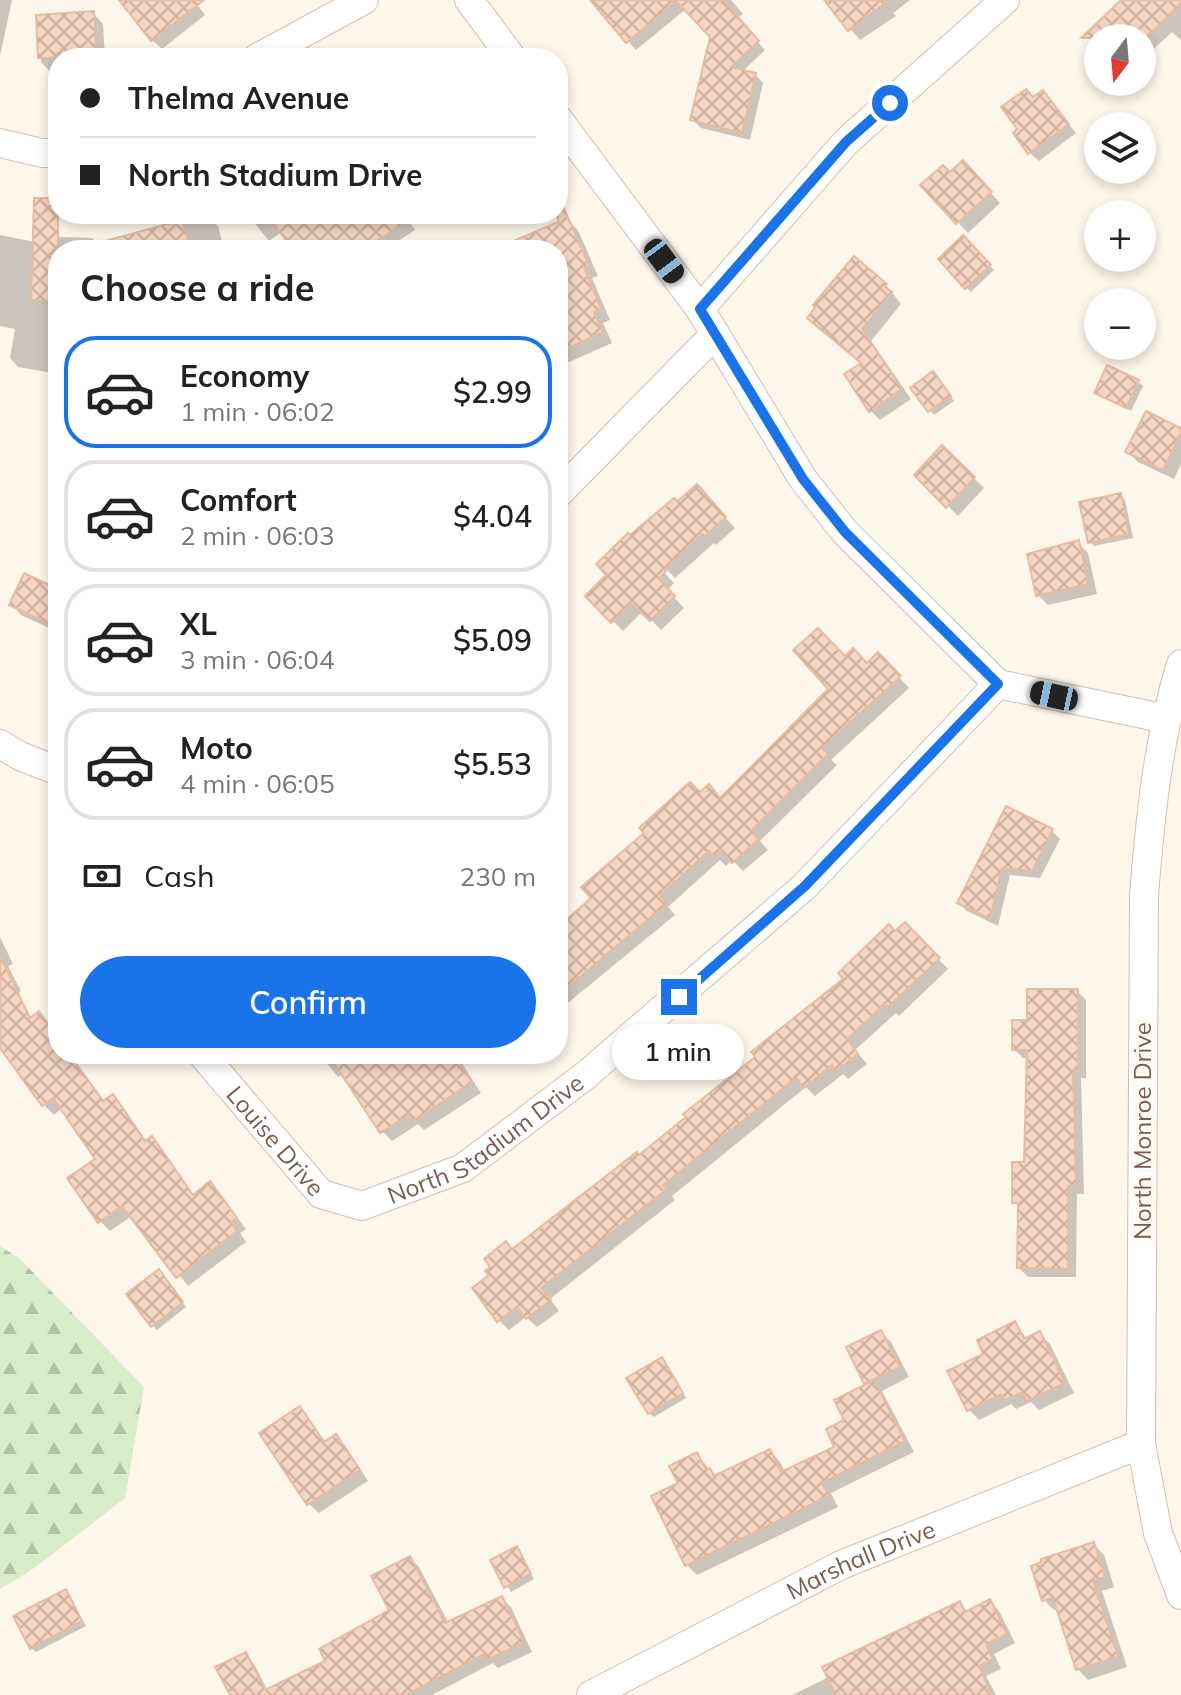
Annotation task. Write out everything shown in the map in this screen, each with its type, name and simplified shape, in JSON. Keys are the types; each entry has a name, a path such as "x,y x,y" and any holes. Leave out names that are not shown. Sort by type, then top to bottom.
{"street":[{"path":"275,48 364,0"},
{"path":"469,0 505,48"},
{"path":"700,309 846,142 1005,0"},
{"path":"568,132 700,309 784,451 837,522 998,684 1167,719"},
{"path":"0,143 48,153"},
{"path":"568,484 715,334"},
{"name":"North Monroe Drive","path":"1181,664 1167,719 1152,806 1144,896 1141,1444 1158,1533 1181,1595"},
{"name":"North Stadium Drive","path":"362,1206 463,1168 586,1075 805,886 998,684"},
{"path":"0,744 48,767"},
{"name":"Louise Drive","path":"210,1064 321,1194 362,1206"},
{"name":"Marshall Drive","path":"591,1695 635,1685 841,1565 1141,1444"}],"green space":[{"path":"0,1246 20,1259 144,1387 125,1498 29,1572 0,1589"}],"building":[{"path":"119,0 204,0 151,41"},
{"path":"590,0 723,0 759,41 731,67 756,73 742,133 690,120 710,37 676,1 626,43"},
{"path":"824,0 889,0 848,31"},
{"path":"1121,0 1181,0 1181,4 1156,28 1156,24 1096,24"},
{"path":"94,11 96,48 48,48 48,58 38,58 36,15"},
{"path":"1026,89 1033,97 1043,90 1069,124 1028,154 1013,133 1017,129 1001,107"},
{"path":"963,160 992,192 956,224 920,185 943,165 950,172"},
{"path":"34,198 48,198 48,224 58,224 58,240 48,240 48,301 31,300"},
{"path":"568,218 589,265 584,268 601,309 594,312 603,332 568,348 568,240 516,240 553,224 568,224"},
{"path":"167,224 183,224 188,240 109,240"},
{"path":"275,224 403,224 378,240 285,240"},
{"path":"963,235 991,265 965,289 938,259"},
{"path":"854,256 892,292 862,329 902,389 869,412 844,374 861,363 807,318 815,307 813,305"},
{"path":"1107,365 1139,380 1126,408 1094,393"},
{"path":"933,371 951,396 928,412 910,388"},
{"path":"1146,411 1181,428 1163,470 1125,452"},
{"path":"942,445 975,477 946,508 914,475"},
{"path":"697,484 726,517 664,569 666,571 659,579 675,596 650,621 631,603 611,623 585,596 606,575 596,564 628,533 630,535 674,498 678,501"},
{"path":"1121,493 1129,534 1088,543 1079,502"},
{"path":"1079,540 1088,584 1036,596 1027,554"},
{"path":"24,573 48,584 48,623 9,605"},
{"path":"818,628 845,656 853,648 867,663 878,652 901,676 822,748 828,754 752,830 759,839 732,863 721,851 714,857 709,851 660,895 667,904 568,987 568,918 591,898 581,887 644,833 639,828 690,782 700,792 709,784 720,798 828,689 793,650"},
{"path":"1006,806 1053,829 1032,871 1002,868 990,919 957,903"},
{"path":"905,922 940,958 888,1007 885,1004 847,1039 858,1054 836,1071 832,1065 804,1088 796,1078 663,1185 667,1189 541,1288 551,1300 526,1319 517,1307 497,1322 472,1288 489,1275 485,1271 490,1267 484,1259 506,1241 512,1249 637,1152 639,1155 686,1117 683,1114 755,1057 751,1052 843,979 838,973 889,924 895,931"},
{"path":"0,956 30,1018 39,1011 48,1024 48,1064 76,1064 103,1101 113,1094 145,1141 152,1136 193,1195 210,1181 237,1218 231,1222 237,1231 176,1278 122,1206 98,1223 67,1178 95,1159 53,1098 42,1106 0,1048"},
{"path":"1027,989 1078,989 1078,1070 1073,1070 1076,1186 1068,1186 1068,1269 1017,1268 1018,1203 1012,1203 1012,1162 1024,1162 1027,1050 1012,1050 1012,1020 1027,1020"},
{"path":"335,1064 460,1064 472,1082 413,1121 408,1115 380,1133"},
{"path":"159,1269 183,1302 151,1327 126,1294"},
{"path":"1015,1321 1024,1339 1040,1331 1065,1383 1027,1401 1022,1392 1004,1400 1001,1394 967,1411 947,1371 983,1354 977,1340"},
{"path":"881,1330 900,1367 864,1384 846,1347"},
{"path":"662,1357 683,1393 648,1414 626,1378"},
{"path":"874,1380 905,1441 822,1483 829,1496 685,1566 651,1496 678,1483 669,1466 697,1452 706,1470 710,1468 714,1476 770,1449 781,1472 834,1447 826,1429 844,1420 834,1400"},
{"path":"300,1406 324,1442 336,1434 360,1470 307,1505 259,1433"},
{"path":"1094,1542 1105,1577 1093,1581 1118,1657 1076,1670 1053,1598 1042,1601 1031,1566 1041,1562 1041,1559"},
{"path":"517,1546 531,1574 504,1588 490,1560"},
{"path":"410,1556 445,1623 502,1596 524,1642 487,1660 484,1654 406,1695 230,1695 215,1667 246,1652 265,1690 325,1661 319,1649 389,1610 371,1576"},
{"path":"66,1589 82,1621 30,1649 13,1616"},
{"path":"990,1599 1007,1634 986,1644 993,1659 979,1666 992,1695 836,1695 822,1667 960,1601 965,1612"}],"route":[{"path":"679,997 805,886 998,684 845,532 784,451 700,309 846,142 890,103"}]}
